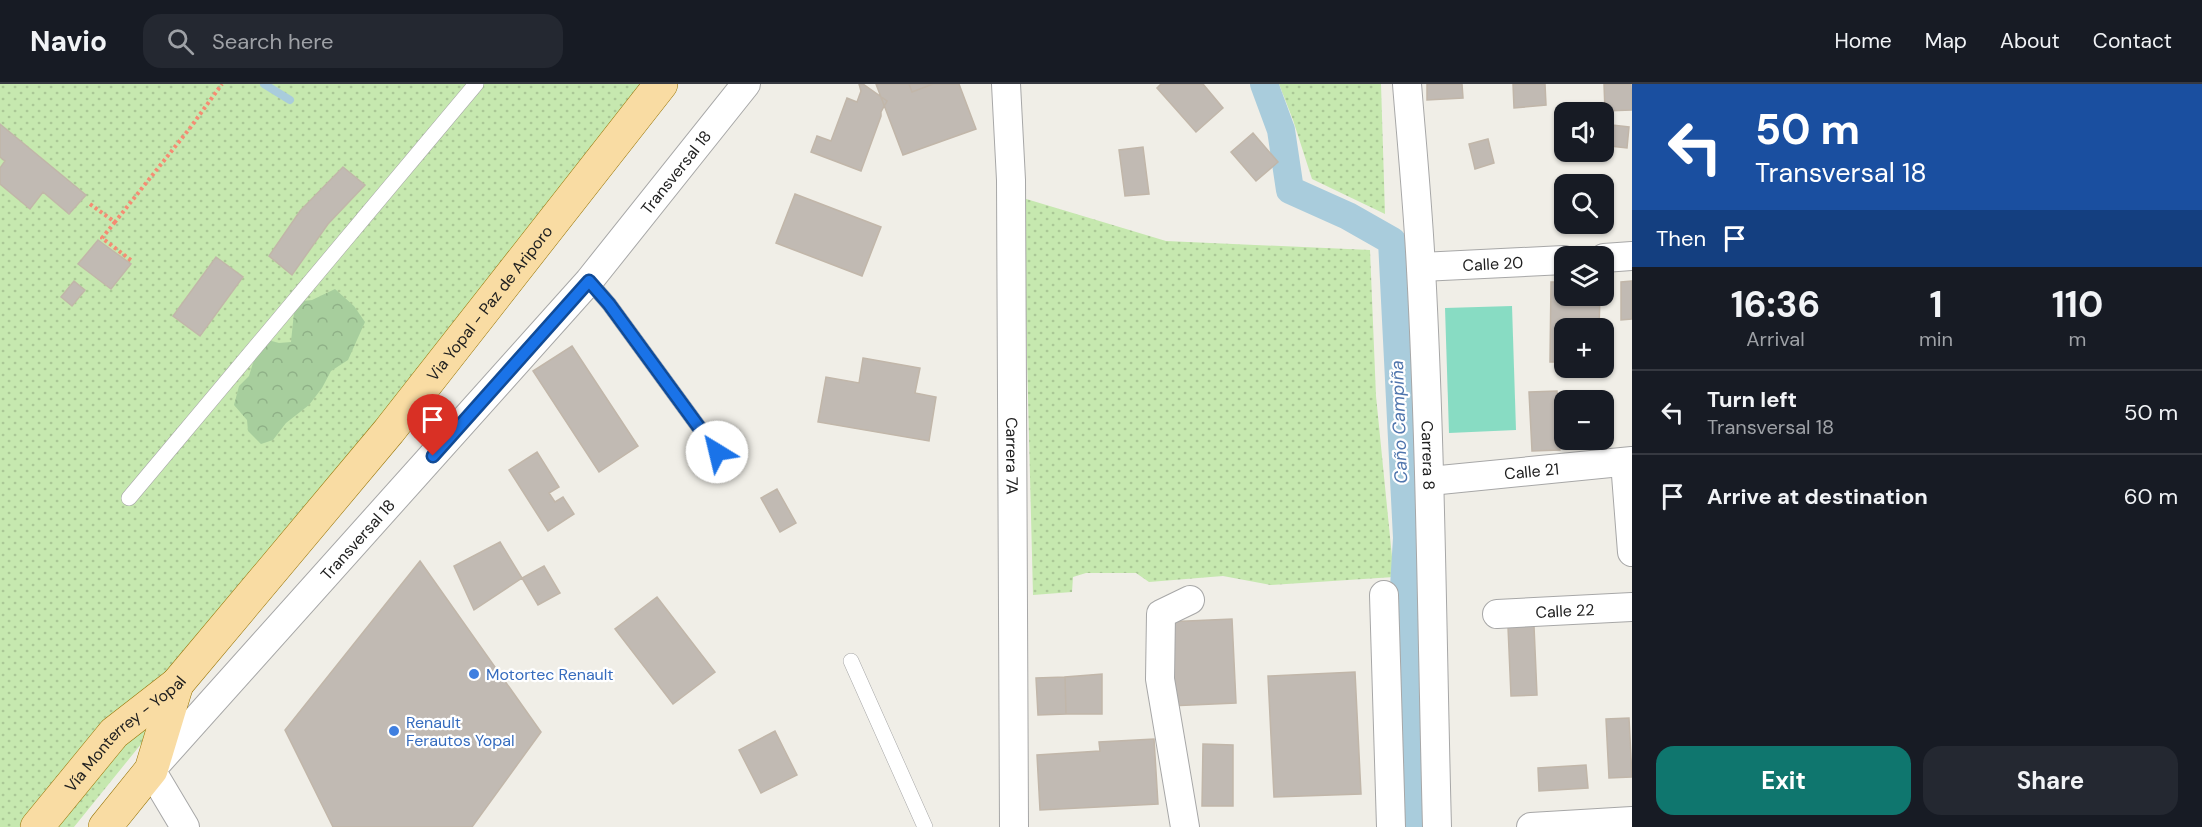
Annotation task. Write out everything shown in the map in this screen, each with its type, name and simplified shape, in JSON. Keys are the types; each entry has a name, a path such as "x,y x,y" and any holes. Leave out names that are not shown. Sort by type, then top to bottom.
{"main road":[{"name":"Via Yopal - Paz de Ariporo","path":"177,684 389,431 661,84"},
{"name":"Vía Monterrey - Yopal","path":"105,827 151,770 177,684"},
{"name":"Vía Monterrey - Yopal","path":"37,827 114,733 177,684"}],"street":[{"name":"Transversal 18","path":"151,770 589,281 746,84"},
{"name":"Carrera 7A","path":"1005,84 1011,192 1014,827"},
{"name":"Carrera 8","path":"1407,84 1421,267 1430,481 1431,621 1437,827"},
{"path":"1614,257 1632,256"},
{"name":"Calle 20","path":"1421,267 1554,260"},
{"path":"1628,462 1632,552"},
{"name":"Calle 21","path":"1430,481 1628,462"},
{"path":"1384,595 1391,827"},
{"path":"1185,827 1160,679 1161,614 1190,600"},
{"name":"Calle 22","path":"1497,614 1632,608"},
{"path":"151,770 185,827"},
{"path":"1531,827 1632,821"}],"lane":[{"path":"129,498 476,84"},
{"path":"589,281 609,304 717,452"},
{"path":"851,661 926,827"}],"path":[{"path":"132,261 102,238 190,128 222,84"},
{"path":"90,204 115,222"}],"green space":[{"path":"0,84 675,84 74,827 0,827"},
{"path":"1279,84 1381,84 1385,214 1312,179"},
{"path":"1023,198 1166,241 1370,250 1376,396 1394,577 1271,585 1223,576 1149,582 1136,573 1086,573 1073,577 1072,592 1033,595"},
{"path":"335,289 354,306 365,322 348,360 331,371 309,405 286,423 273,440 261,444 248,431 247,420 234,405 239,386 249,376 261,346 268,340 279,343 291,342 295,302 312,300"},
{"path":"1512,306 1516,430 1449,433 1445,308"}],"building":[{"path":"859,84 863,84 887,101 861,171 811,152 817,136 831,141 847,98 857,102 861,91"},
{"path":"876,84 959,84 976,129 903,155"},
{"path":"909,84 933,84 912,92"},
{"path":"1161,84 1203,84 1223,108 1196,132 1157,88"},
{"path":"1427,84 1462,84 1463,98 1427,100"},
{"path":"1513,84 1545,84 1546,105 1514,108"},
{"path":"1604,84 1631,84 1632,110 1614,111 1614,102 1605,102"},
{"path":"0,124 86,195 69,214 43,192 30,209 0,184 0,168 5,161 0,157"},
{"path":"1614,125 1629,127 1627,148 1614,146"},
{"path":"1253,133 1278,162 1256,181 1231,152"},
{"path":"1488,139 1494,163 1475,169 1469,144"},
{"path":"1143,147 1149,194 1125,196 1119,150"},
{"path":"343,167 365,185 328,224 292,275 269,256 300,211"},
{"path":"795,194 881,227 862,276 776,243"},
{"path":"98,240 131,264 111,289 78,264"},
{"path":"216,257 243,277 200,336 173,316"},
{"path":"74,281 85,290 72,306 61,297"},
{"path":"1632,281 1632,319 1621,320 1621,282"},
{"path":"1551,282 1554,282 1554,306 1600,306 1599,318 1554,318 1554,362 1550,362"},
{"path":"572,346 638,446 599,472 533,371"},
{"path":"863,358 920,368 915,393 936,397 929,441 818,422 826,377 859,383"},
{"path":"1554,391 1554,450 1560,450 1532,451 1529,392"},
{"path":"537,452 559,487 549,493 555,502 563,497 574,514 548,531 509,470"},
{"path":"777,489 796,523 780,532 761,498"},
{"path":"500,542 522,578 474,610 454,566"},
{"path":"420,561 541,732 472,827 333,827 285,730"},
{"path":"544,566 560,593 538,605 522,578"},
{"path":"657,597 715,672 673,704 615,629"},
{"path":"1232,619 1236,703 1169,706 1165,622"},
{"path":"1534,626 1537,695 1511,696 1508,627"},
{"path":"1355,672 1361,794 1274,797 1268,676"},
{"path":"1102,674 1102,714 1066,714 1065,677"},
{"path":"1065,677 1066,714 1038,715 1036,678"},
{"path":"1629,718 1632,777 1609,778 1606,719"},
{"path":"775,731 797,775 761,793 739,750"},
{"path":"1154,739 1158,804 1040,810 1037,755 1100,751 1099,742"},
{"path":"1203,744 1233,745 1233,806 1202,806"},
{"path":"1586,765 1588,788 1539,791 1538,768"}],"waterway":[{"path":"264,84 290,100"},
{"name":"Caño Campiña","path":"1264,84 1281,130 1290,190 1348,216 1392,241 1407,538 1404,587 1415,827"}],"place":[{"name":"Motortec Renault","path":"474,674"},
{"name":"Renault Ferautos Yopal","path":"394,731"}],"route":[{"path":"433,456 589,281 609,304 717,452"}]}
